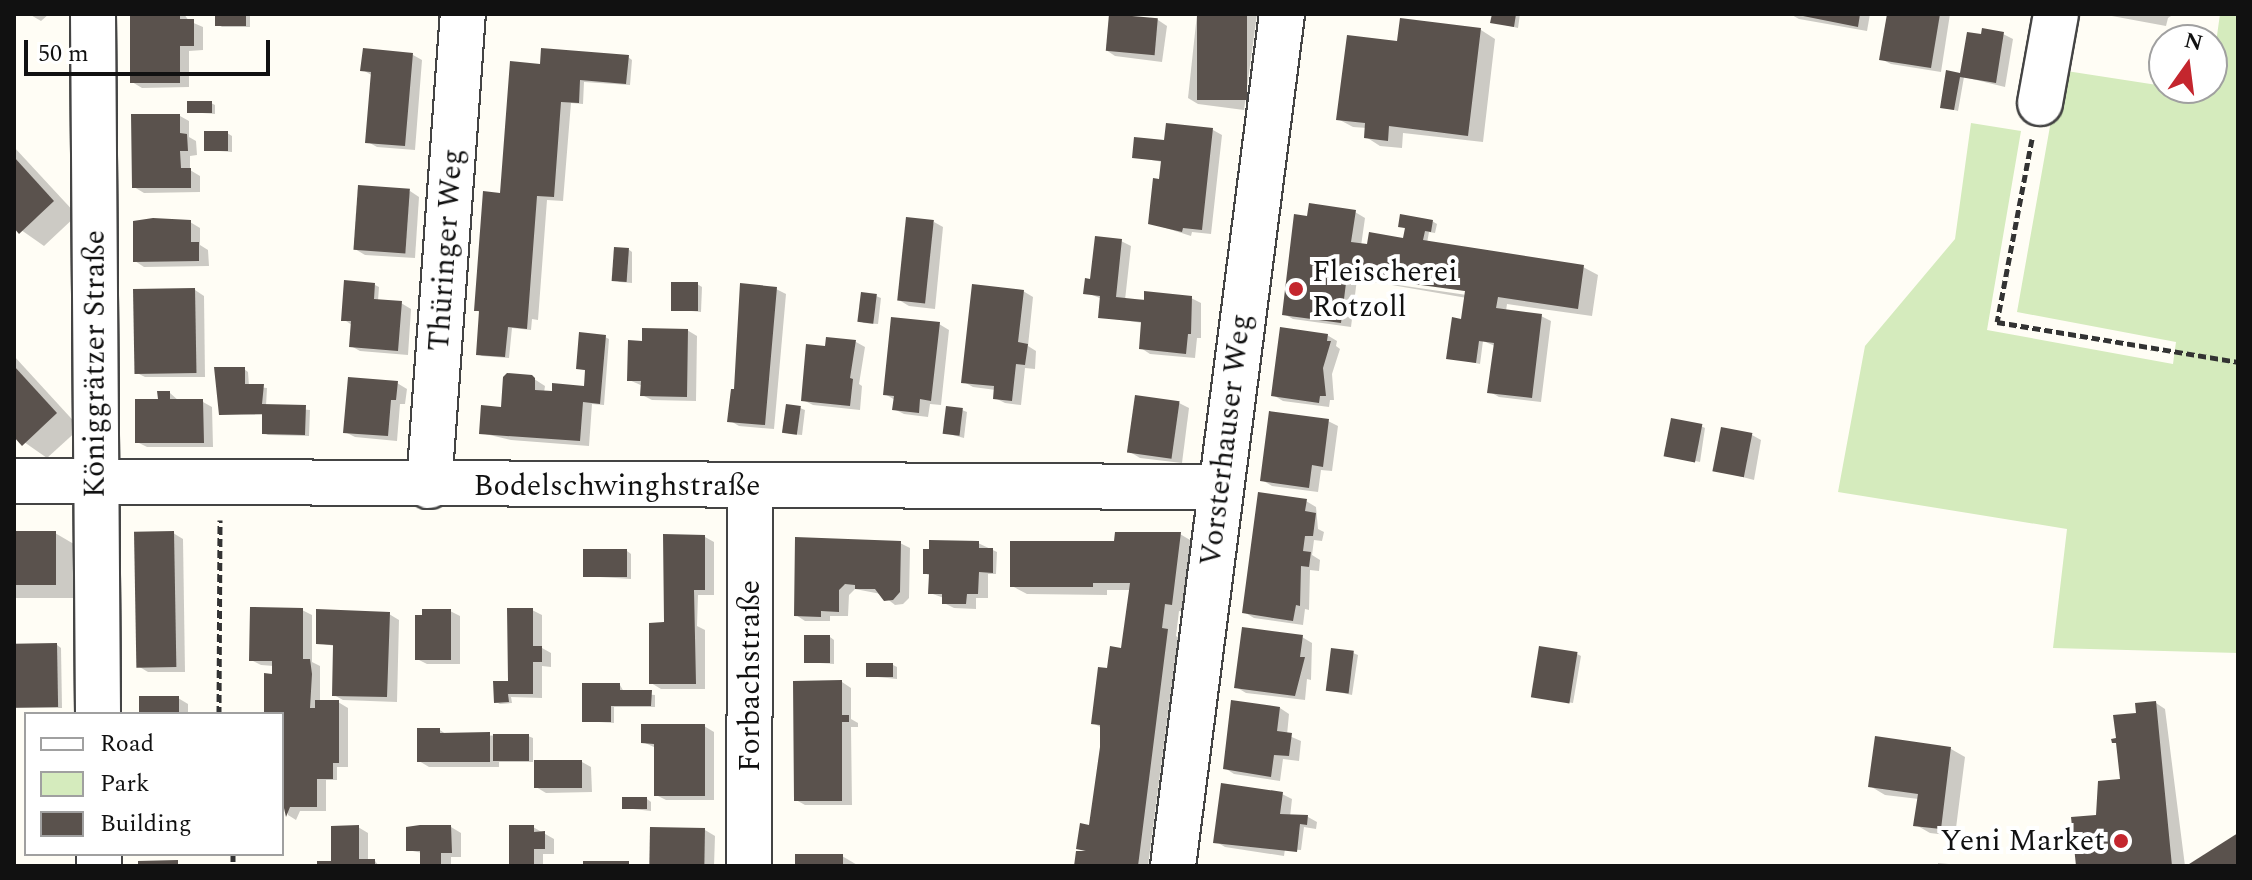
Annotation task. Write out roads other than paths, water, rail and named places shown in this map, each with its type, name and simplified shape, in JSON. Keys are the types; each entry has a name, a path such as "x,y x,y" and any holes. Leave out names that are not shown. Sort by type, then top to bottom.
{"street":[{"name":"Königgrätzer Straße","path":"93,14 98,712"},
{"name":"Thüringer Weg","path":"429,486 463,14"},
{"name":"Vorsterhauser Weg","path":"1173,866 1219,487 1282,14"},
{"path":"2040,103 2056,14"},
{"name":"Bodelschwinghstraße","path":"14,481 429,486 1219,487"},
{"name":"Forbachstraße","path":"749,866 750,486"}],"place":[{"name":"Fleischerei Rotzoll","path":"1296,289"},
{"name":"Yeni Market","path":"2121,841"}]}
